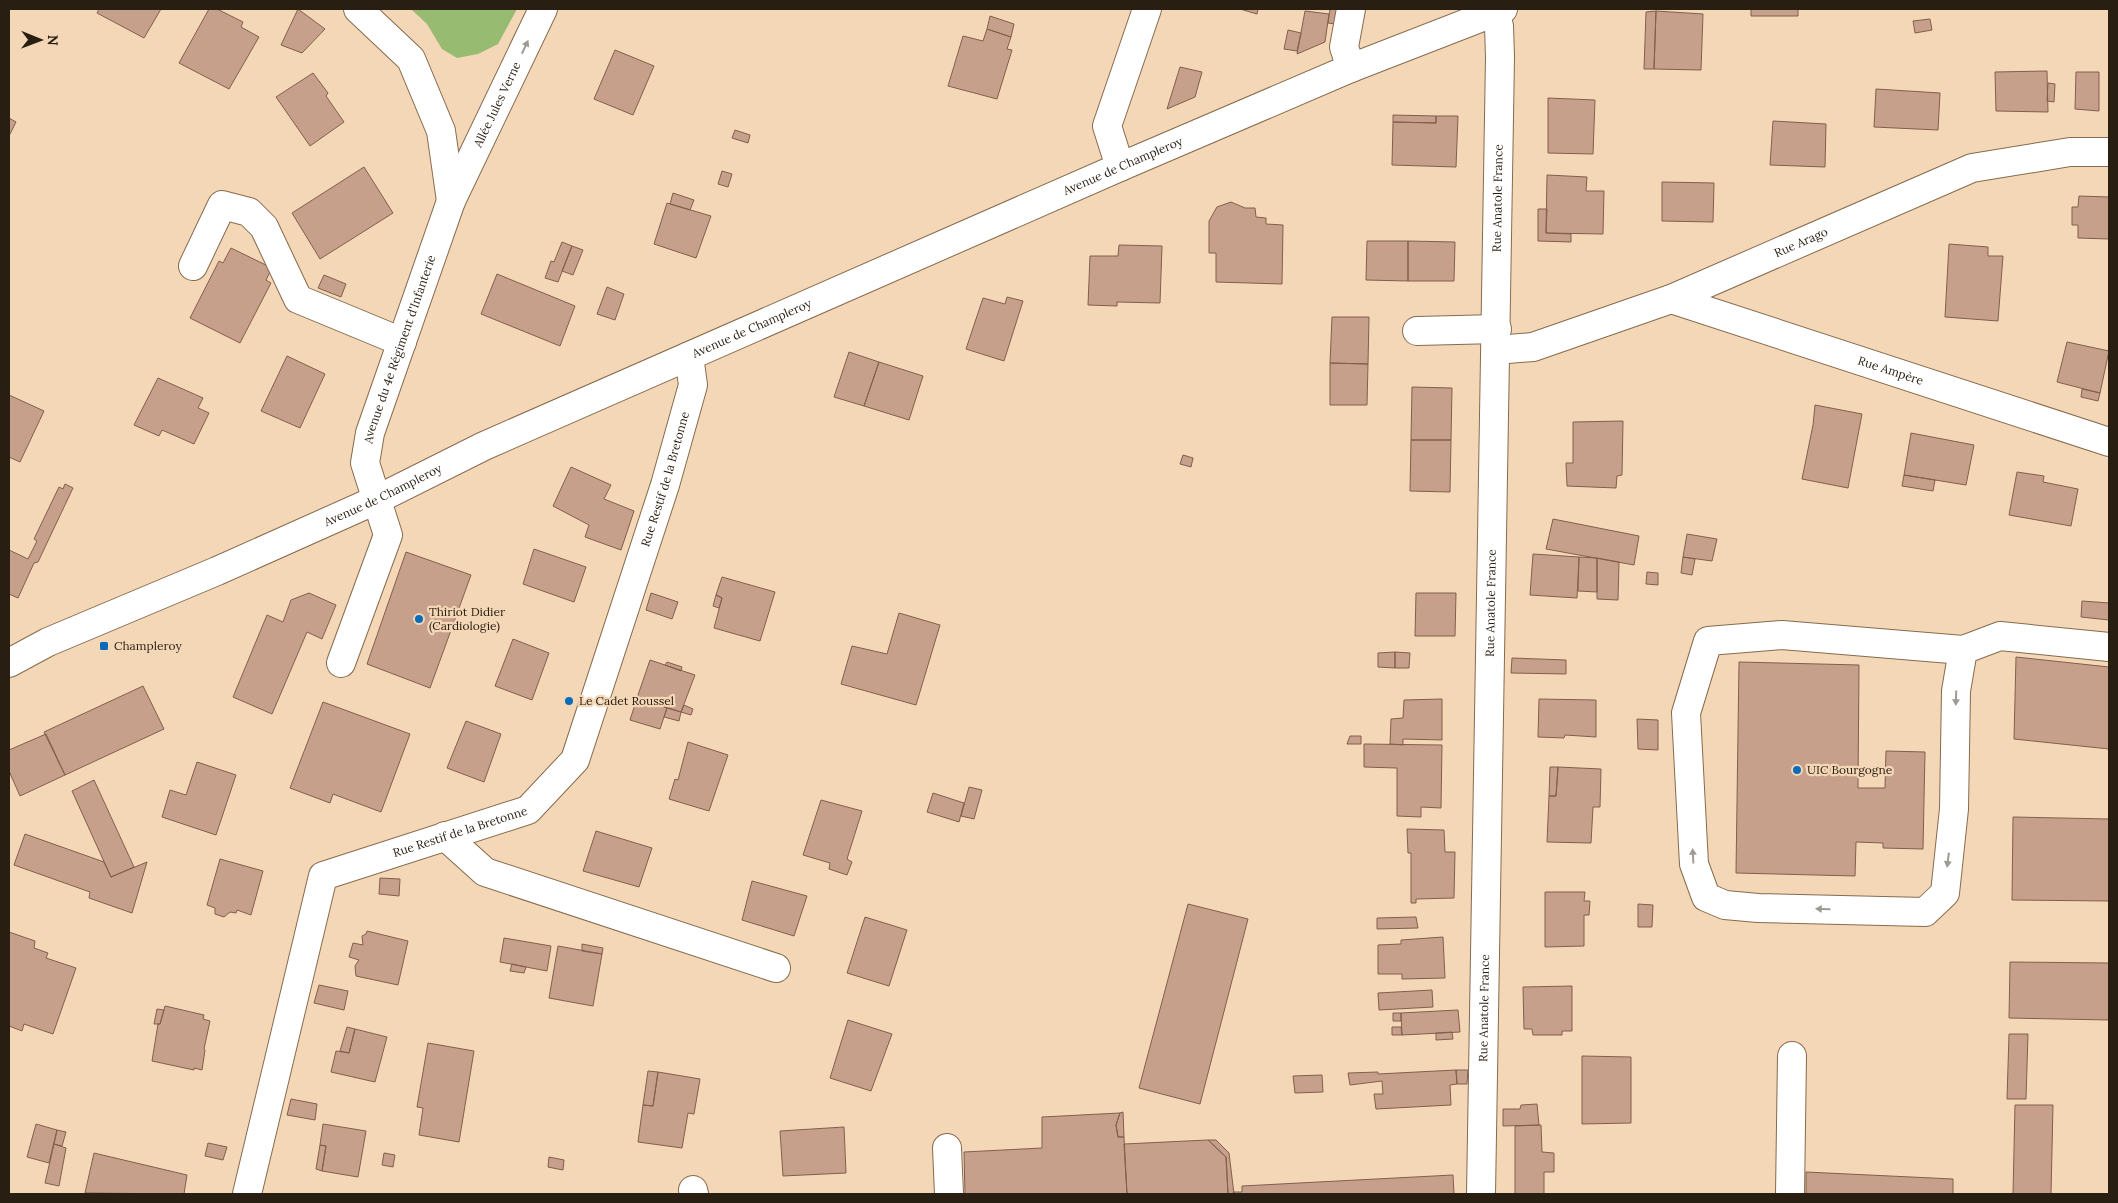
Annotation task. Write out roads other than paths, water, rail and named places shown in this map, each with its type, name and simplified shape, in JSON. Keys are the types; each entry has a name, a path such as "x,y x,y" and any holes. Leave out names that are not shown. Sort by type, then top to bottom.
{"street":[{"path":"358,9 412,59 441,130 451,201"},
{"name":"Allée Jules Verne","path":"451,201 543,9"},
{"path":"1120,167 1107,126 1147,9"},
{"path":"1351,9 1344,47 1351,68"},
{"name":"Avenue de Champleroy","path":"9,663 48,642 217,571 376,500 484,446 1120,167 1351,68 1499,10"},
{"name":"Rue Anatole France","path":"1481,1194 1497,339 1499,10"},
{"name":"Rue Arago","path":"1417,332 1497,339 1533,347 1671,299 1972,168 2070,152 2109,152"},
{"name":"Avenue du 4e Régiment d'Infanterie","path":"341,663 388,535 365,462 370,433 451,201"},
{"path":"193,266 222,205 249,212 264,226 298,299 402,342"},
{"name":"Rue Ampère","path":"1671,299 2109,442"},
{"name":"Rue Restif de la Bretonne","path":"247,1194 322,876 528,810 574,760 665,485 693,385 689,356"},
{"path":"1963,650 1956,691 1954,809 1945,893 1926,912 1758,908 1725,905 1706,897 1694,864 1686,713 1708,641 1782,635 1963,650 2000,636 2109,647"},
{"path":"445,836 485,872 776,968"},
{"path":"1790,1194 1792,1056"},
{"path":"947,1148 949,1194"}],"place":[{"name":"Thiriot Didier (Cardiologie)","path":"419,619"},
{"name":"Champleroy","path":"104,646"},
{"name":"Le Cadet Roussel","path":"569,701"},
{"name":"UIC Bourgogne","path":"1797,770"}]}
